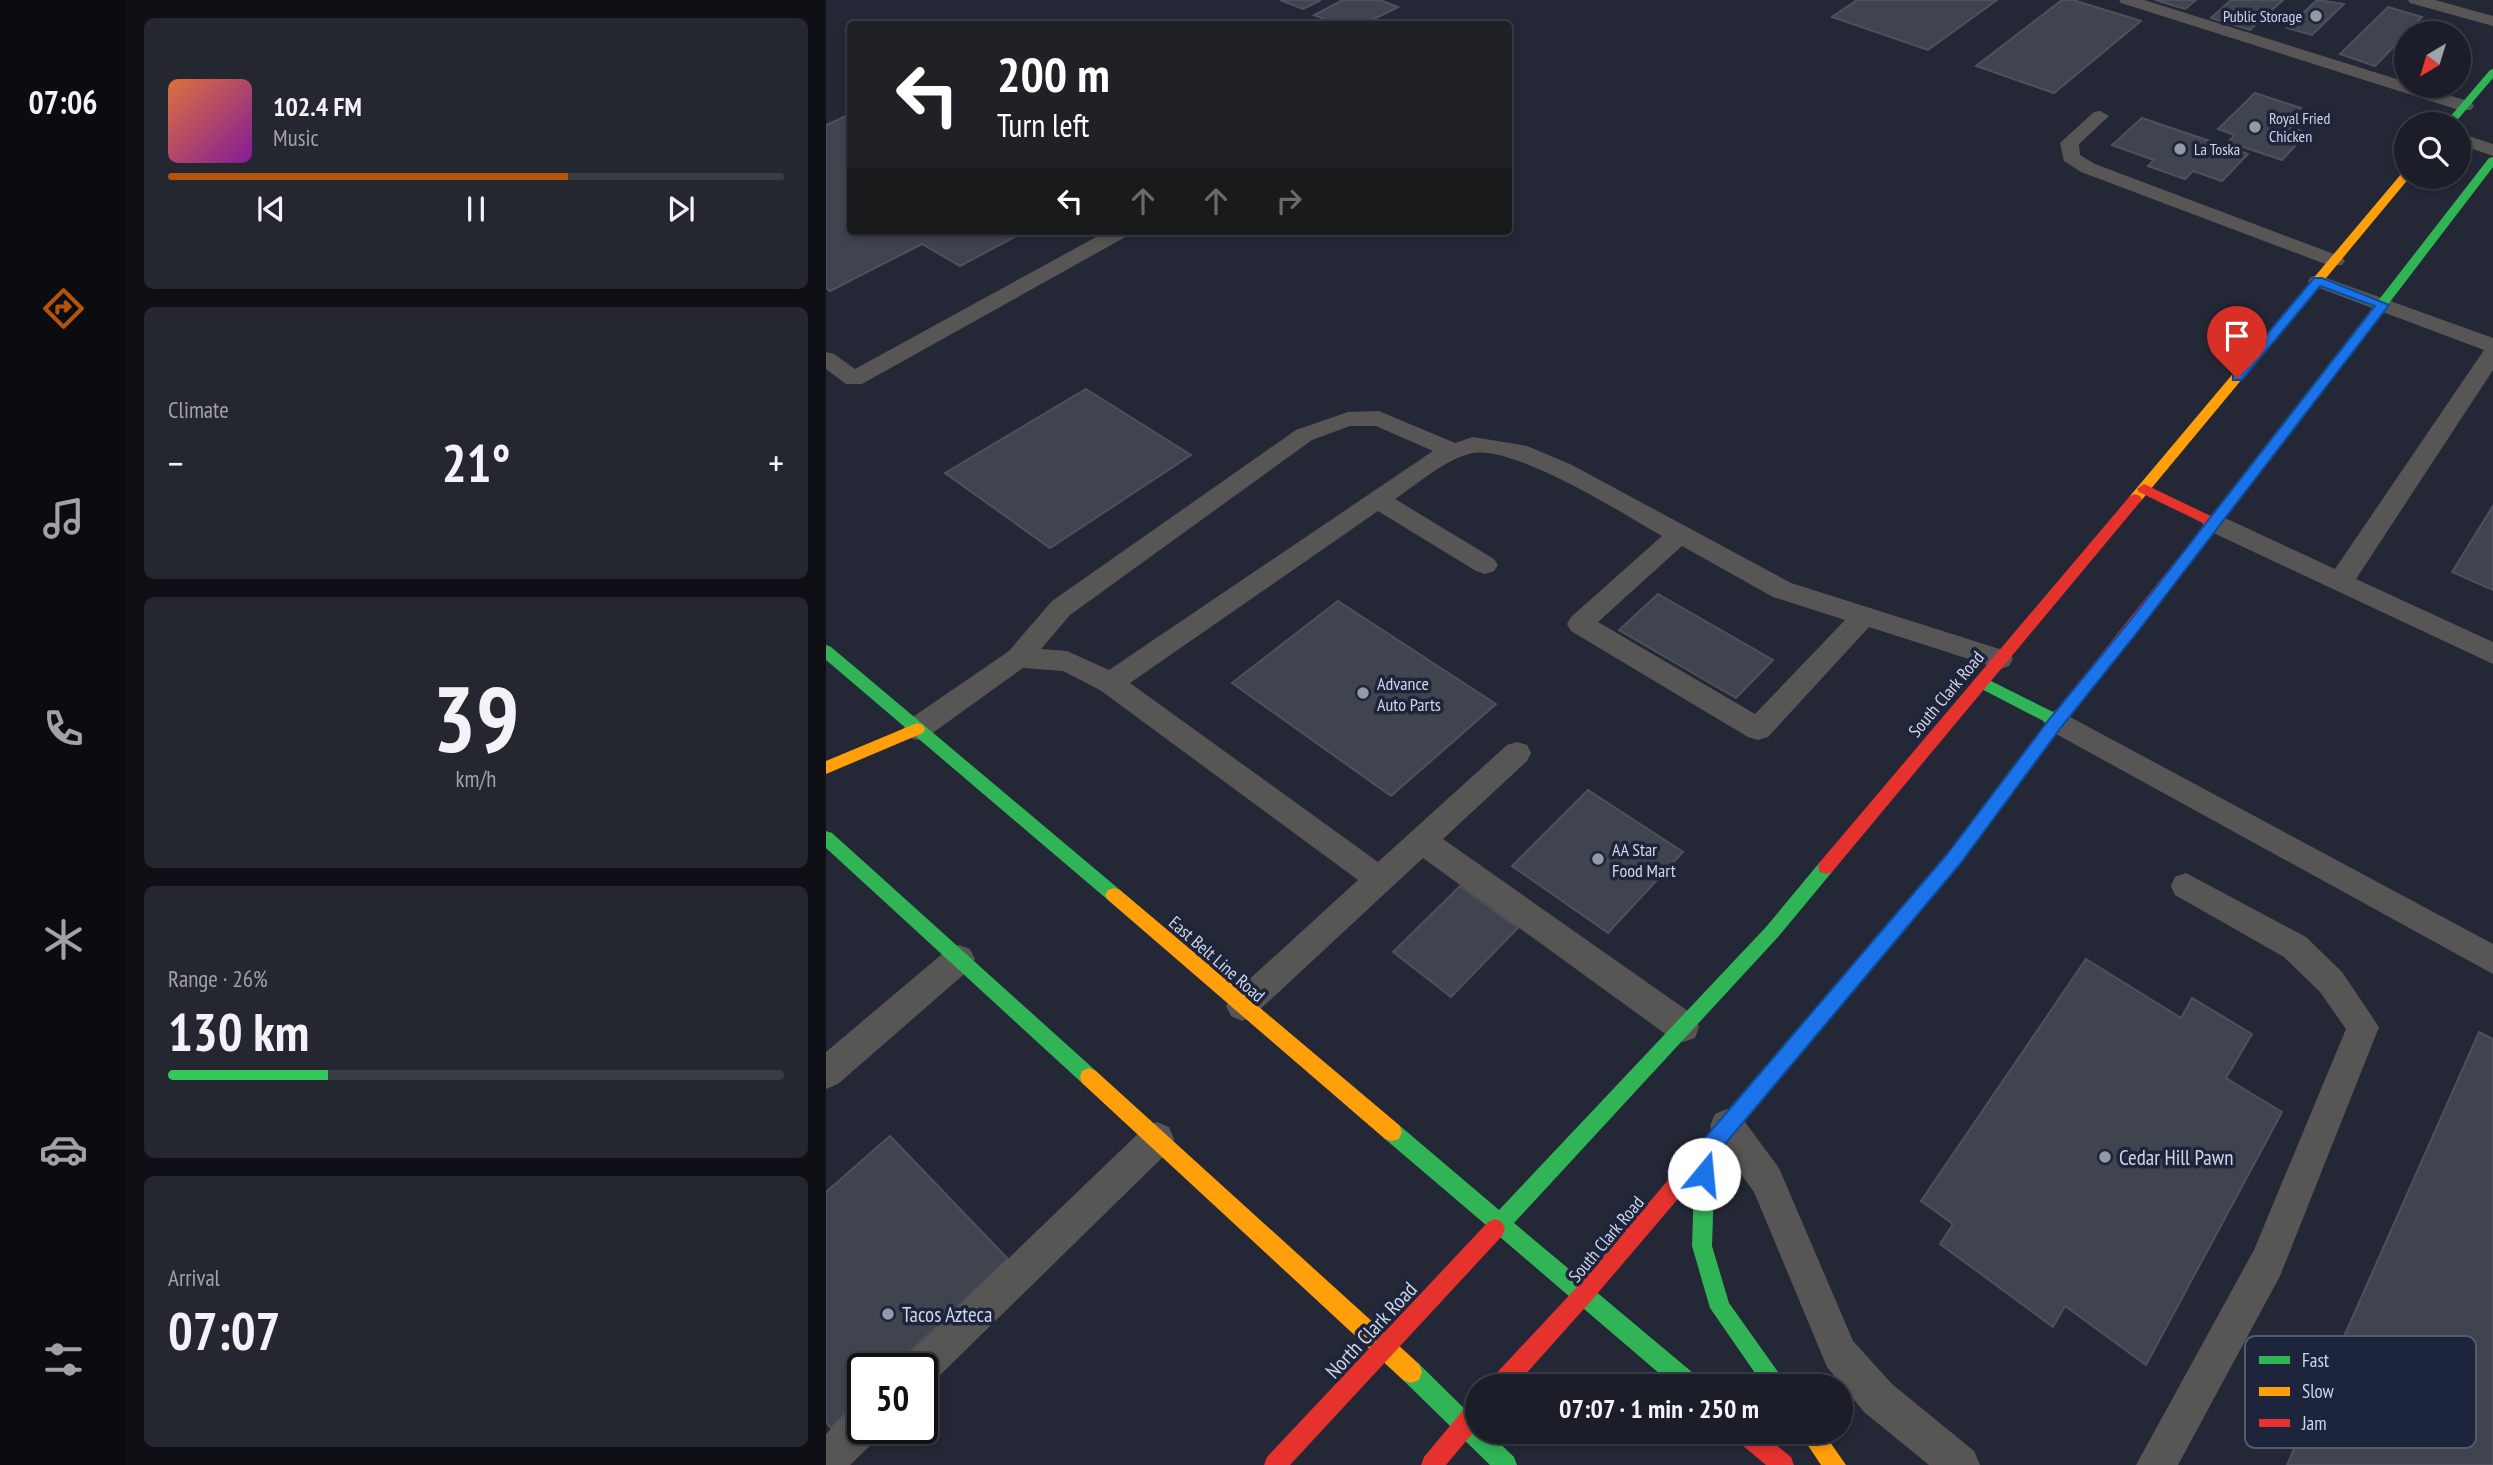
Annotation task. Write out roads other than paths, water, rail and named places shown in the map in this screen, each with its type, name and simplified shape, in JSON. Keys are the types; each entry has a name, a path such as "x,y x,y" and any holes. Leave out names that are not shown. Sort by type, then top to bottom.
{"main road":[{"path":"2460,112 2493,72"},
{"name":"South Clark Road","path":"1511,1374 1584,1294 1954,859 2057,721 2214,523 2493,160"},
{"name":"South Clark Road","path":"1499,1224 1772,932 2395,189"},
{"path":"2144,489 2214,523"},
{"name":"East Belt Line Road","path":"826,651 1677,1374"},
{"path":"1981,682 2057,721"},
{"path":"826,768 917,729"},
{"path":"826,838 1385,1347 1506,1465"},
{"path":"1716,1139 1702,1246 1720,1308 1768,1374"},
{"name":"North Clark Road","path":"1275,1465 1499,1224"},
{"path":"1432,1465 1464,1426"},
{"path":"1758,1444 1783,1465"},
{"path":"1819,1444 1835,1465"}],"lane":[{"path":"2127,0 2465,106"},
{"path":"2416,0 2437,3 2493,21"},
{"path":"2100,116 2070,143 2071,157 2088,169 2335,261"},
{"path":"2471,142 2493,150"},
{"path":"826,359 854,379 1115,235"},
{"path":"2318,281 2493,346"},
{"path":"2340,582 2493,353"},
{"path":"917,729 1018,658 1061,608 1304,435 1348,419 1378,418 1455,452"},
{"path":"1110,683 1440,457 1473,445 1519,452 1562,470 1782,590 2000,660"},
{"path":"1378,500 1485,565"},
{"path":"2214,523 2493,654"},
{"path":"1679,534 1580,624 1758,729 1864,616"},
{"path":"1018,658 1067,661 1110,683 1379,879"},
{"path":"2057,721 2493,960"},
{"path":"1242,1006 1517,752"},
{"path":"1421,840 1683,1027"},
{"path":"2156,1465 2267,1262 2363,1027 2331,982 2295,947 2186,886"},
{"path":"826,1073 959,959"},
{"path":"936,1353 1157,1139"},
{"path":"1716,1139 1767,1180 1840,1354 1878,1398 1960,1465"},
{"path":"826,1461 847,1441"}],"place":[{"name":"Public Storage","path":"2316,16"},
{"name":"Royal Fried Chicken","path":"2255,127"},
{"name":"La Toska","path":"2180,149"},
{"name":"Advance Auto Parts","path":"1363,693"},
{"name":"AA Star Food Mart","path":"1598,859"},
{"name":"Cedar Hill Pawn","path":"2105,1157"},
{"name":"Tacos Azteca","path":"888,1314"}]}
